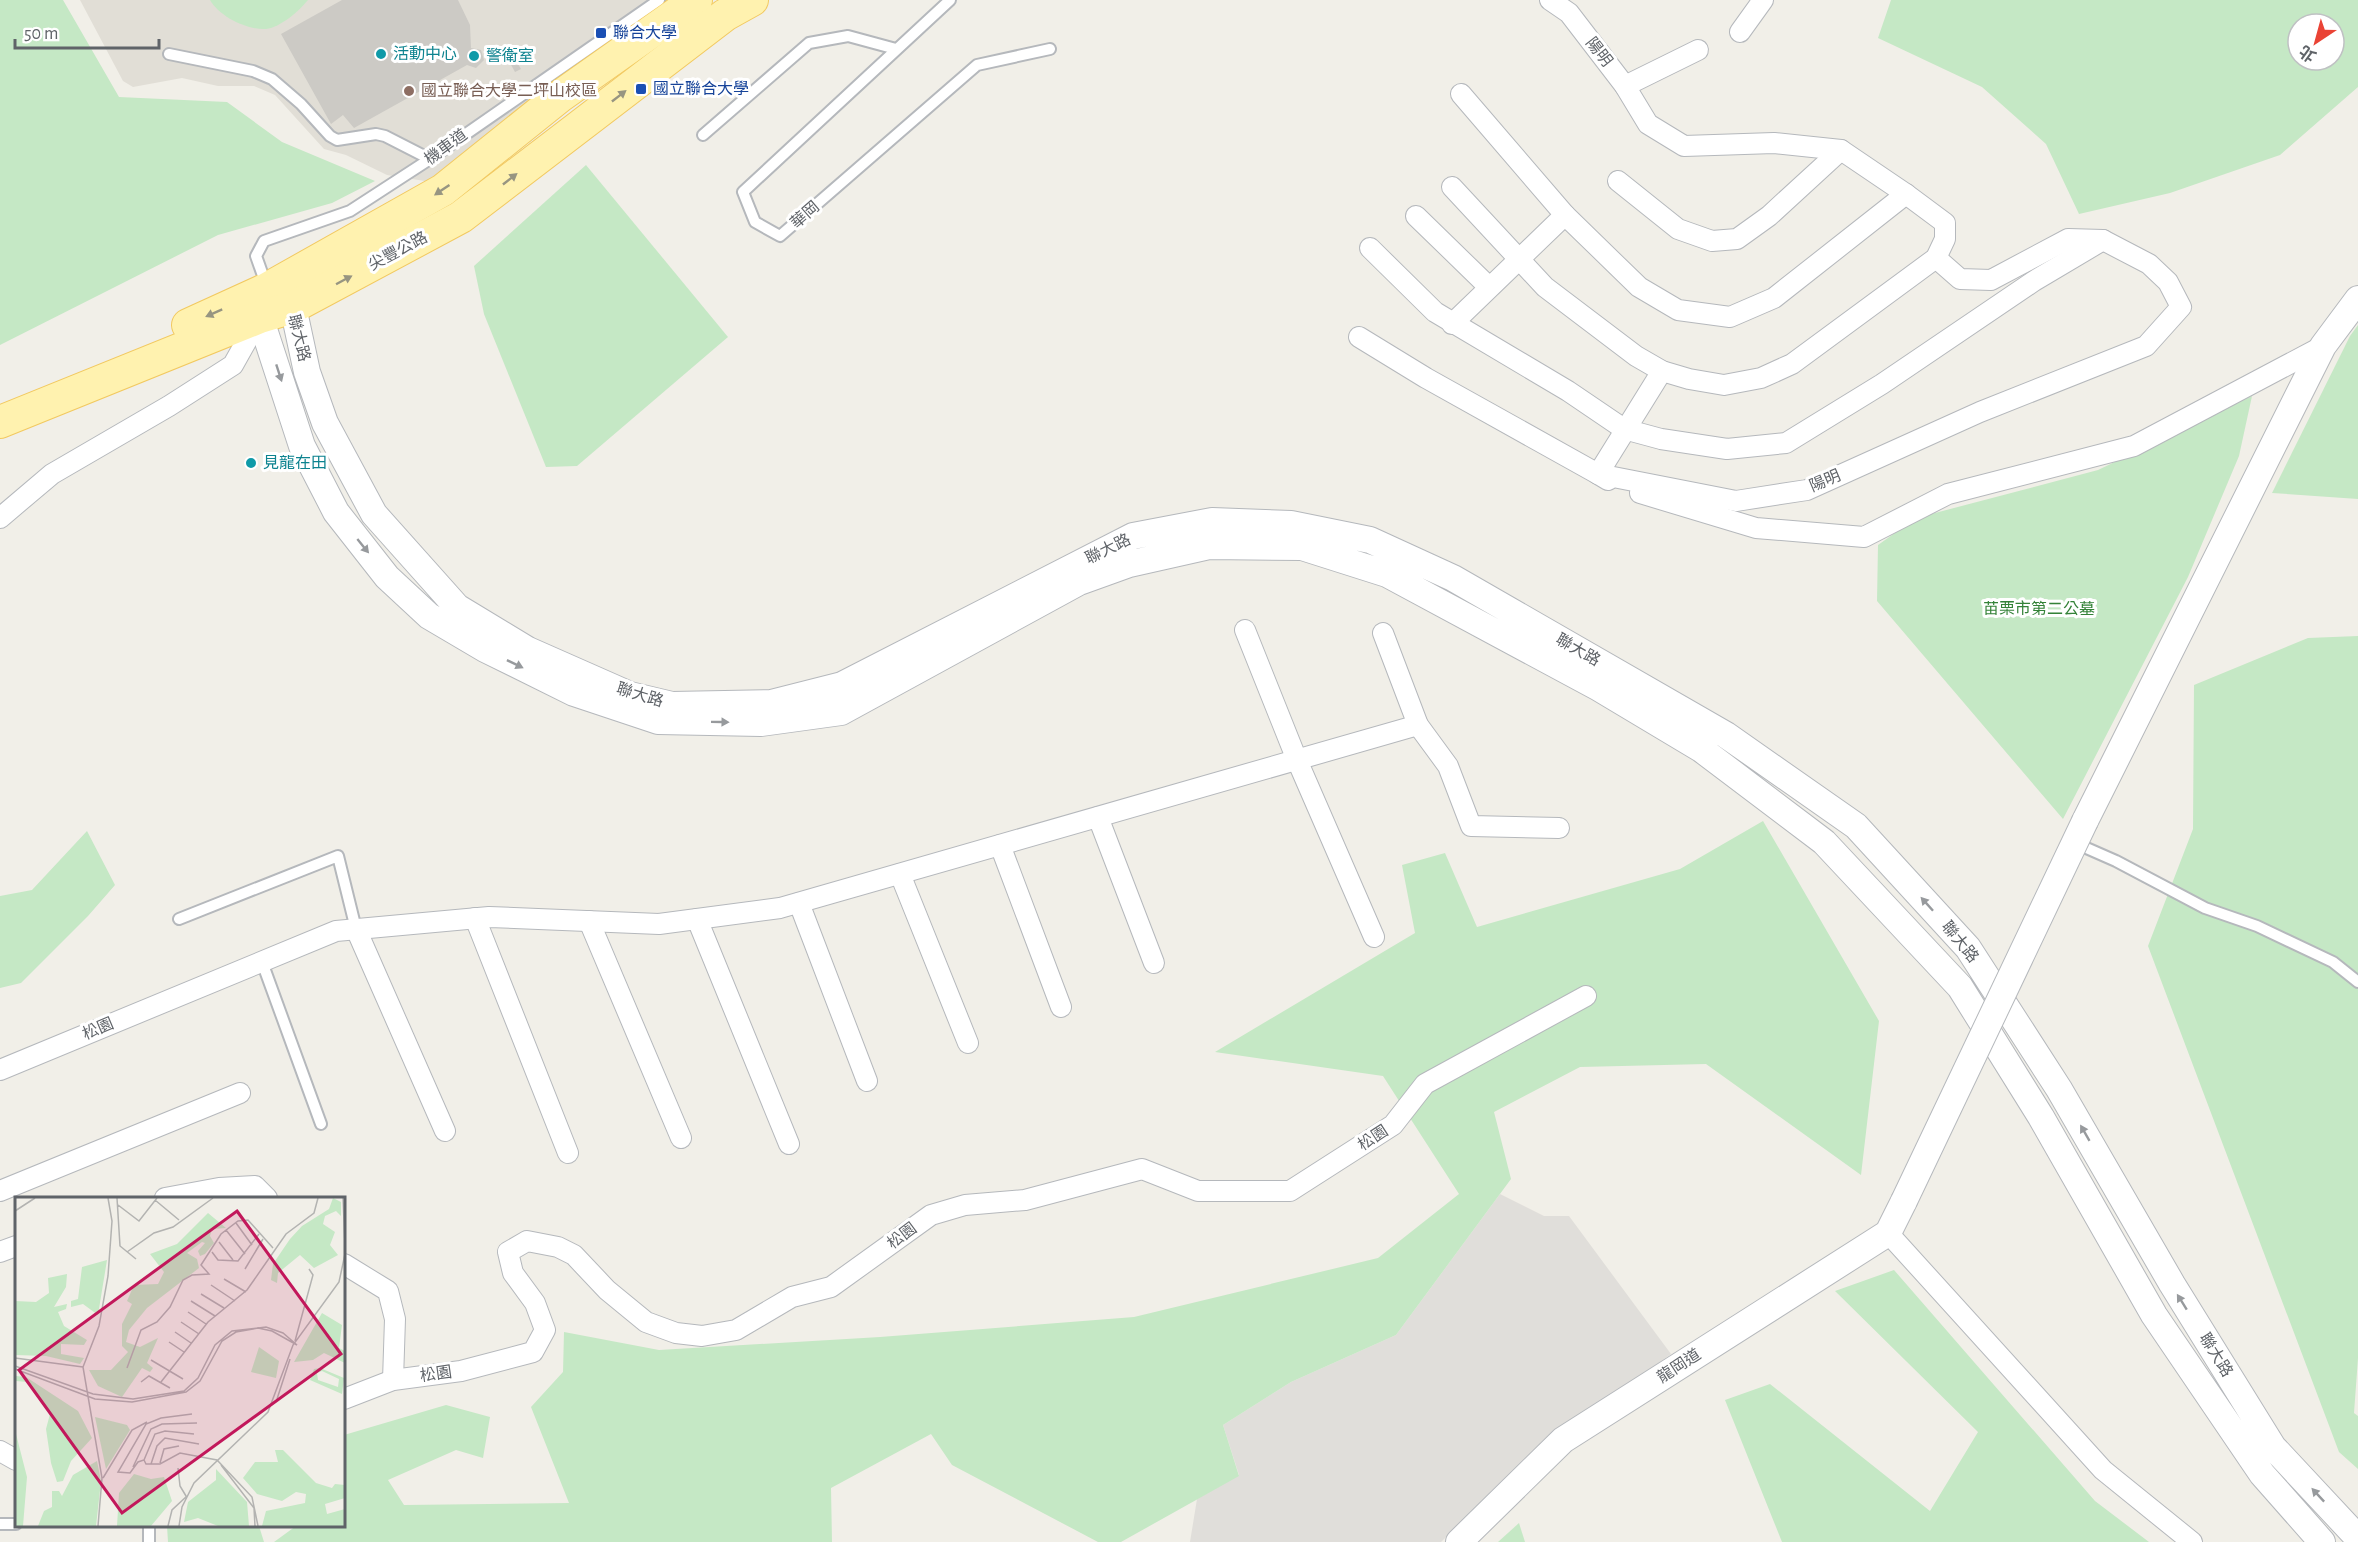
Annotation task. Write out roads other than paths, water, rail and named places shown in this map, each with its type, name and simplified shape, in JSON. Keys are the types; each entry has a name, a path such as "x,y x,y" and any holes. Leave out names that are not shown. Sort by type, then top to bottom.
{"main road":[{"name":"尖豐公路","path":"0,422 264,303 443,190 560,97 696,0"},
{"name":"尖豐公路","path":"0,402 264,303 293,307 461,217 725,15 752,0"}],"street":[{"name":"陽明","path":"1359,337 1426,378 1598,474 1736,501 1807,489 1980,412 2145,346 2181,307 2168,282 2149,264 2103,240 2068,239 1991,280 1960,279 1936,258 1945,239 1945,223 1841,150 1774,143 1684,146 1648,124 1625,86 1569,13 1550,0"},
{"path":"1740,32 1763,0"},
{"path":"1625,86 1698,50"},
{"path":"1461,94 1565,215 1639,287 1678,310 1730,317 1774,298 1905,194"},
{"path":"1618,181 1678,229 1712,240 1737,239 1769,216 1841,150"},
{"path":"1452,187 1545,287 1636,356 1662,371 1689,379 1724,385 1761,378 1792,364 1936,258"},
{"path":"1452,324 1565,215"},
{"path":"1416,216 1489,287"},
{"path":"1370,248 1435,312 1568,392 1624,429 1661,439 1727,449 1786,443 1882,384 2034,281 2103,240"},
{"path":"0,518 52,474 169,406 233,365 264,303"},
{"name":"聯大路","path":"264,303 302,446 336,512 387,577 429,616 485,649 574,693 658,721 761,723 841,712 1079,582 1129,564 1209,546 1302,547 1387,574 1726,735 1857,826 1968,948 2059,1089 2172,1284 2273,1448 2358,1538"},
{"name":"聯大路","path":"293,307 307,372 325,423 374,514 457,607 528,650 630,695 672,705 771,703 842,685 1133,536 1212,521 1291,524 1370,540 1453,578 1604,678 1824,842 1960,987 2041,1117 2154,1315 2262,1474 2322,1542"},
{"path":"2192,1542 2103,1470 1888,1233 2080,832 2323,346 2354,308"},
{"path":"1662,371 1598,474 1623,488 1756,528 1864,537 1948,494 2134,446 2323,346"},
{"path":"1245,630 1297,760 1374,937"},
{"path":"1383,633 1418,725 1448,766 1470,826 1559,828"},
{"name":"松園","path":"0,1070 336,931 475,918 660,924 780,908 1418,725"},
{"path":"1098,817 1154,963"},
{"path":"1000,845 1061,1007"},
{"path":"900,874 968,1043"},
{"path":"799,903 867,1081"},
{"path":"475,918 568,1153"},
{"path":"697,919 789,1144"},
{"path":"589,921 681,1138"},
{"path":"356,929 445,1131"},
{"name":"松園","path":"345,1399 393,1380 461,1371 533,1352 545,1330 535,1303 513,1273 508,1252 527,1241 558,1247 574,1255 607,1290 646,1322 676,1333 702,1336 736,1330 792,1297 831,1287 930,1215 965,1205 1025,1200 1142,1169 1198,1191 1290,1191 1393,1125 1425,1084 1586,996"},
{"path":"0,1191 240,1093"},
{"path":"174,1197 219,1188 255,1186 266,1197"},
{"name":"龍岡道","path":"1459,1542 1563,1440 1888,1233"},
{"path":"0,1252 15,1246"},
{"path":"345,1265 388,1291 395,1319 393,1380"},
{"path":"0,1451 15,1459"}],"lane":[{"name":"機車道","path":"264,303 256,256 264,241 350,211 430,159 659,0"},
{"name":"華岡","path":"950,0 743,192 755,222 780,236 977,65 1050,49"},
{"path":"703,135 809,43 848,36 896,49"},
{"path":"169,54 253,71 272,79 302,104 330,136 337,140 385,136 430,159"},
{"path":"2080,832 2116,861 2205,908 2257,926 2333,962 2358,982"},
{"path":"179,919 338,856 356,929"},
{"path":"262,962 321,1124"}],"place":[{"name":"聯合大學","path":"601,33"},
{"name":"活動中心","path":"381,54"},
{"name":"警衛室","path":"474,56"},
{"name":"國立聯合大學","path":"641,89"},
{"name":"國立聯合大學二坪山校區","path":"409,91"},
{"name":"見龍在田","path":"251,463"}],"park label":[{"name":"苗栗市第二公墓","path":"2039,609"}]}
